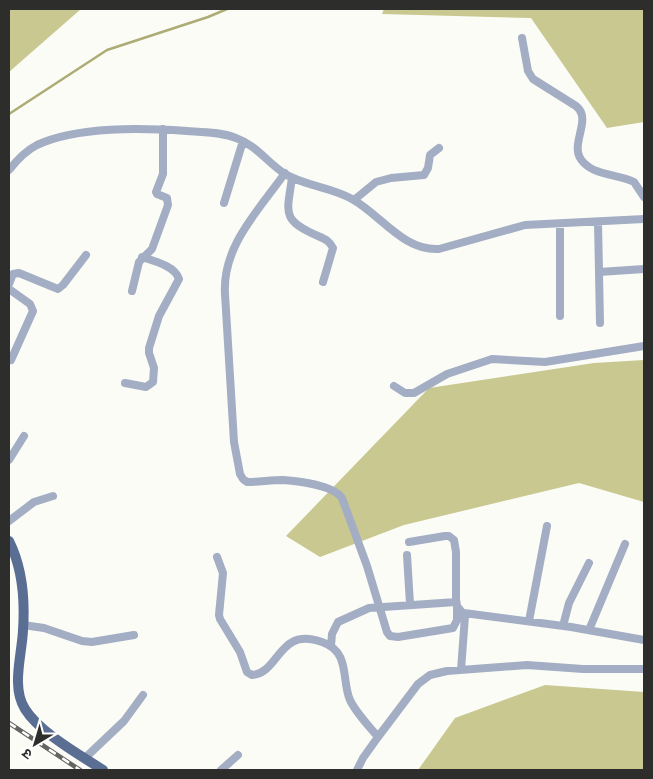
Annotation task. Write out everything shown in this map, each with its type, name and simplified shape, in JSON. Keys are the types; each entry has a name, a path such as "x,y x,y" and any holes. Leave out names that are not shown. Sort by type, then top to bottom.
{"main road":[{"path":"9,541 19,570 23,625 18,680 22,704 30,717 42,727 103,770"}],"street":[{"path":"522,38 528,72 533,78 576,106 582,112 583,118 577,151 580,159 597,171 630,180 642,192"},
{"path":"132,291 139,262 142,257 149,253 154,245 168,203 166,198 158,195 156,192 163,174 163,129"},
{"path":"9,170 28,150 48,141 76,134 119,130 163,129 208,132 231,136 243,141 288,176 341,193 354,200 413,245 428,250 460,244 518,226 644,219"},
{"path":"224,203 243,141"},
{"path":"354,200 376,182 391,178 424,175 428,168 430,154 439,148"},
{"path":"288,176 290,218 304,229 328,241 333,248 323,282"},
{"path":"288,176 244,228 234,248 226,276 224,294 235,455 240,474 243,480 247,482 284,480 302,482 323,487 339,494 367,566 387,632 392,637 453,628 458,620 454,540 449,536 445,536 409,542"},
{"path":"598,222 600,323"},
{"path":"560,224 560,316"},
{"path":"9,284 15,273 19,273 59,288 86,255"},
{"path":"125,383 146,387 153,382 154,368 149,348 158,316 179,279 178,275 169,268 142,257"},
{"path":"599,272 644,269"},
{"path":"9,288 33,308 31,317 11,360"},
{"path":"394,386 405,393 414,393 447,374 492,359 545,362 644,346"},
{"path":"9,460 24,436"},
{"path":"9,521 34,502 53,496"},
{"path":"529,621 547,526"},
{"path":"589,630 625,544"},
{"path":"407,555 410,604"},
{"path":"217,558 223,573 220,619 240,652 245,669 249,674 255,675 265,669 282,649 293,642 307,638 331,646 339,655 344,668 350,700 378,737"},
{"path":"563,626 569,603 589,563"},
{"path":"331,646 332,634 338,622 364,609 410,604 457,604"},
{"path":"457,604 464,613 462,670"},
{"path":"464,613 563,626 644,640"},
{"path":"23,625 44,628 82,641 92,642 134,635"},
{"path":"357,770 378,737 422,679 430,675 462,670 527,665 583,669 644,670"},
{"path":"85,758 124,721 143,695"},
{"path":"222,770 238,755"}],"green space":[{"path":"9,9 81,9 9,72"},
{"path":"384,9 644,9 644,122 607,128 531,18 382,14"},
{"path":"644,360 644,502 579,483 404,525 320,557 286,536 429,388 594,363"},
{"path":"545,685 644,692 644,770 418,770 455,718"}],"waterway":[{"path":"9,114 107,50 227,9"}],"railway":[{"path":"9,723 80,770"}]}
